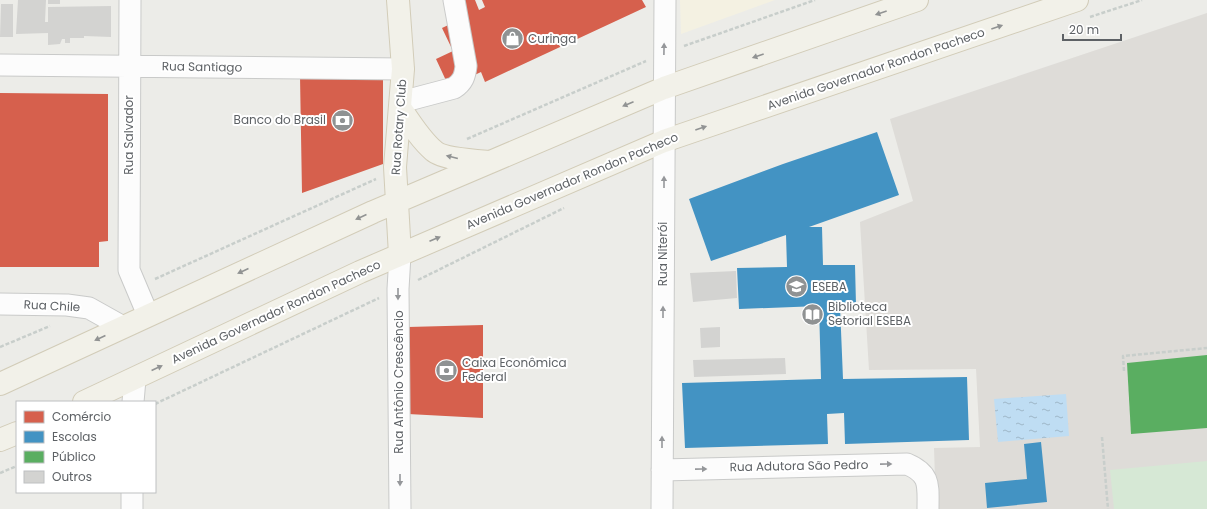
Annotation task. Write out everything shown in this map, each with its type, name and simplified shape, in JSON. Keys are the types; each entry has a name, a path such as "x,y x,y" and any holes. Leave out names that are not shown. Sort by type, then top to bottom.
{"main road":[{"name":"Rua Rotary Club","path":"398,0 403,68 395,167 400,255"},
{"path":"0,384 148,314 397,202 664,88 918,0"},
{"name":"Avenida Governador Rondon Pacheco","path":"86,401 352,275 664,141 1083,9"},
{"path":"401,105 418,133 436,152 465,160 490,162"},
{"path":"0,440 16,433"}],"street":[{"name":"Rua Salvador","path":"130,0 129,270 148,314"},
{"path":"401,105 454,88 461,83 465,75 466,66 454,0"},
{"name":"Rua Niterói","path":"662,509 665,0"},
{"name":"Rua Santiago","path":"0,65 403,68"},
{"name":"Rua Antônio Crescêncio","path":"400,255 398,290 400,509"},
{"name":"Rua Chile","path":"0,304 67,305 89,308 123,327"},
{"path":"133,401 134,379"},
{"name":"Rua Adutora São Pedro","path":"662,470 907,464 922,473 928,483 928,509"},
{"path":"132,493 132,509"}],"path":[{"path":"1083,9 1142,0"},
{"path":"156,404 398,290 570,205"},
{"path":"1124,371 1123,356 1207,348"},
{"path":"1102,437 1108,509"},
{"path":"0,474 16,466"}],"shaded area":[{"path":"680,0 775,0 681,34"},
{"path":"1207,13 1207,509 936,509 934,448 980,447 976,369 869,370 860,222 913,201 890,119"}],"green space":[{"path":"1207,461 1207,509 1114,509 1110,470"}],"water":[{"path":"1066,394 1069,436 998,442 994,399"}],"building: Comércio":[{"name":"Curinga","path":"453,0 475,0 479,10 485,7 482,0 642,0 646,7 485,82 481,72 449,87 436,59 453,51 442,28 459,20"},
{"name":"Banco do Brasil","path":"383,75 383,164 302,193 300,76"},
{"path":"0,93 108,94 108,241 99,242 99,267 0,267"},
{"name":"Caixa Econômica Federal","path":"483,325 483,418 408,414 408,327"}],"building: Escolas":[{"name":"ESEBA","path":"877,132 899,195 809,227 822,227 823,265 855,265 856,305 840,306 843,379 967,377 969,440 845,444 844,413 827,414 828,444 685,448 682,383 821,379 819,306 739,309 737,268 787,267 786,235 711,261 689,199 783,164"},
{"path":"1041,442 1047,502 987,508 985,483 1027,479 1024,444"}],"building: Público":[{"path":"1207,355 1207,428 1131,434 1127,363"}],"building: Outros":[{"path":"18,0 46,0 45,22 48,22 48,7 111,6 111,37 84,36 84,38 70,38 70,43 65,43 65,39 62,39 60,44 48,45 48,33 16,34"},
{"path":"48,0 60,0 60,4 48,4"},
{"path":"1,4 13,4 13,37 0,37"},
{"path":"736,271 737,298 693,302 690,273"},
{"path":"720,327 720,347 701,348 700,328"},
{"path":"785,358 786,374 694,377 693,360"}],"place":[{"name":"Curinga","path":"512,39"},
{"name":"Banco do Brasil","path":"342,120"},
{"name":"ESEBA","path":"797,287"},
{"name":"Biblioteca Setorial ESEBA","path":"812,314"},
{"name":"Caixa Econômica Federal","path":"446,370"}]}
